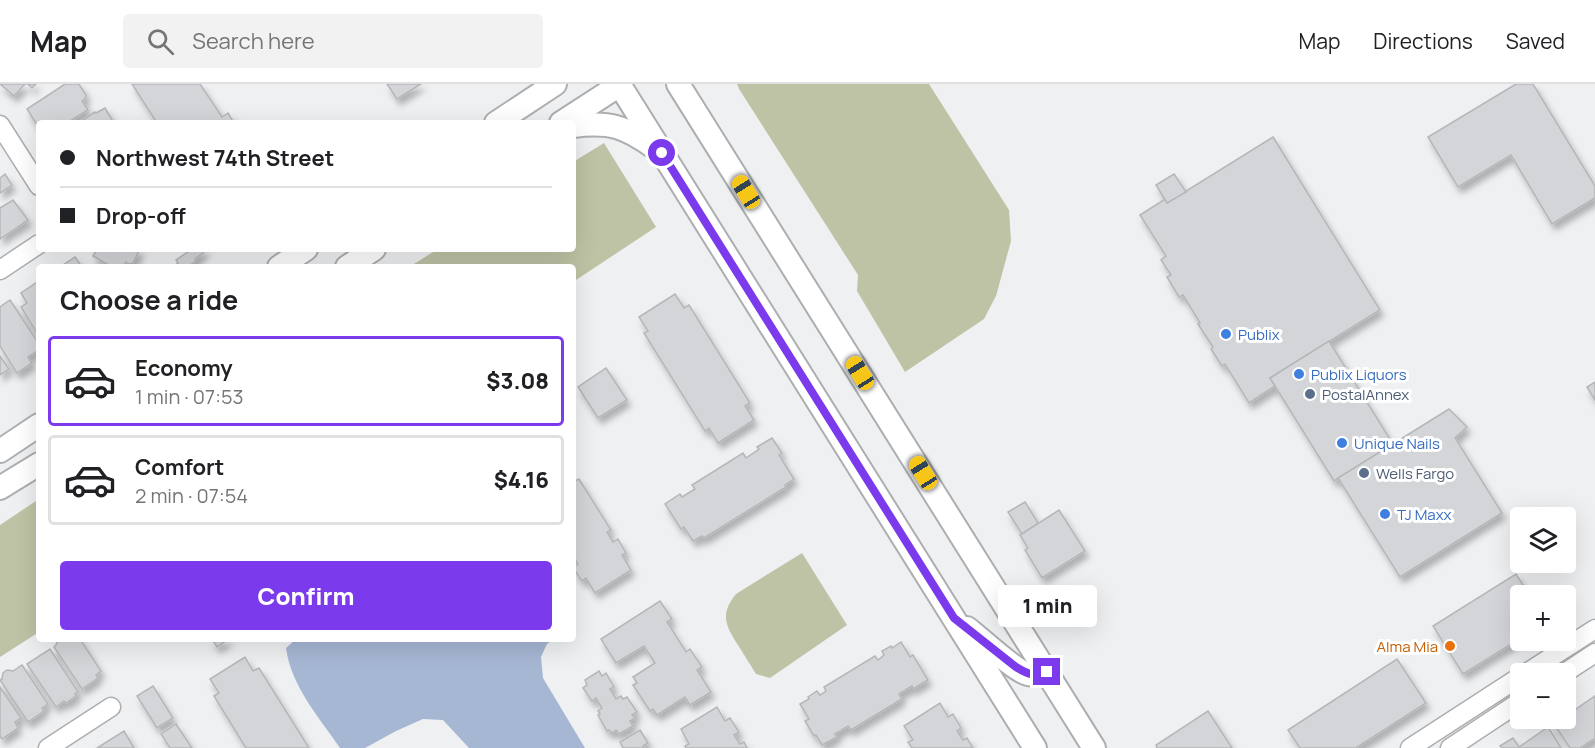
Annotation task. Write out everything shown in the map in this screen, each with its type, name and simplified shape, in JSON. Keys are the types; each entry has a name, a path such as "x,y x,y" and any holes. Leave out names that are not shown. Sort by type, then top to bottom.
{"main road":[{"path":"501,120 555,84"},
{"path":"566,120 620,84 1035,748"},
{"path":"678,84 1094,748"},
{"path":"576,126 607,124 624,129 662,153"},
{"path":"284,264 302,252"},
{"path":"352,264 370,252"},
{"path":"0,451 36,427"},
{"path":"0,488 36,466"},
{"path":"954,618 1027,674 1047,672"}],"street":[{"path":"0,125 36,181"},
{"path":"0,270 36,246"},
{"path":"1542,663 1595,629"},
{"path":"1576,665 1595,653"},
{"path":"1410,748 1510,683"},
{"path":"48,748 111,707"},
{"path":"1450,748 1510,709"}],"green space":[{"path":"737,84 929,84 1009,210 1011,241 996,296 984,319 905,372 857,291 858,275"},
{"path":"604,143 656,227 576,280 576,264 414,264 433,252 576,252 576,160"},
{"path":"36,501 36,634 0,657 0,525"},
{"path":"802,553 847,625 770,678 756,674 727,625 728,608 736,594"}],"water":[{"path":"293,642 550,642 541,657 543,678 585,748 469,748 443,720 423,719 365,748 340,748 307,701 294,675 286,648"}],"building":[{"path":"0,84 25,84 14,96"},
{"path":"65,84 79,84 86,95 82,101 88,110 72,120 36,120 36,123 27,109"},
{"path":"132,84 200,84 222,117 228,113 232,120 155,120"},
{"path":"387,84 421,84 397,99"},
{"path":"1516,84 1533,84 1595,186 1595,198 1552,224 1511,155 1458,187 1428,137"},
{"path":"105,108 112,120 83,120"},
{"path":"1273,137 1380,310 1270,378 1275,386 1249,403 1225,364 1222,366 1211,349 1213,347 1183,295 1179,297 1167,277 1171,275 1161,260 1166,256 1140,215 1165,199 1167,203"},
{"path":"5,174 12,185 0,193 0,178"},
{"path":"1174,174 1186,192 1167,203 1156,185"},
{"path":"13,200 28,220 0,239 0,208"},
{"path":"95,252 138,252 133,263 129,264 126,262 125,264 107,264 93,256"},
{"path":"188,252 204,252 192,264 177,264 176,260"},
{"path":"75,257 80,264 64,264"},
{"path":"36,283 36,331 21,307 27,303 21,293"},
{"path":"675,294 684,308 689,305 750,403 745,406 754,420 718,443 709,428 705,431 644,333 648,331 639,317"},
{"path":"10,300 36,339 36,352 28,357 32,363 17,373 0,346 0,307"},
{"path":"1329,341 1393,444 1334,481 1270,378"},
{"path":"0,356 9,369 0,375"},
{"path":"606,368 627,400 598,418 578,387"},
{"path":"1595,382 1595,400 1587,387"},
{"path":"1449,409 1467,427 1455,438 1502,513 1400,577 1338,478"},
{"path":"772,438 782,453 779,455 794,479 785,485 786,487 704,538 702,536 693,541 684,527 681,529 665,504 680,494 682,497 695,489 692,485 743,453 746,458 759,449 757,447"},
{"path":"579,479 611,530 607,532 613,542 618,539 626,553 622,555 631,570 595,593 586,578 582,581 576,572 578,564 576,561 576,480"},
{"path":"1025,502 1038,523 1022,534 1008,512"},
{"path":"1059,510 1085,551 1042,578 1025,550 1028,548 1020,535"},
{"path":"1516,574 1523,585 1510,585 1510,645 1463,674 1433,626"},
{"path":"660,601 672,619 667,622 686,652 690,649 702,667 697,670 711,692 690,705 685,697 657,715 653,709 650,711 633,685 637,683 633,677 655,663 644,646 616,663 601,639"},
{"path":"57,642 82,642 101,671 96,675 98,678 82,689 54,647"},
{"path":"214,642 224,642 217,647"},
{"path":"901,642 910,657 913,655 928,680 913,689 912,686 899,694 902,699 851,730 848,726 835,734 837,737 822,745 805,721 809,719 800,704 817,691 820,695 826,691 824,687 875,656 878,660 884,655 882,651"},
{"path":"50,649 78,692 66,703 64,701 56,707 27,664"},
{"path":"245,657 253,671 259,668 309,748 246,748 214,696 219,693 210,679"},
{"path":"1397,659 1426,703 1356,748 1300,748 1288,730"},
{"path":"22,665 48,704 42,708 44,711 28,722 0,680 7,670 13,671"},
{"path":"599,671 602,676 606,673 614,687 610,689 616,699 621,696 623,699 627,697 637,712 632,715 635,718 630,721 633,726 619,734 616,730 612,733 607,731 598,715 600,714 598,711 602,708 596,698 592,701 583,688 587,685 585,680"},
{"path":"153,686 173,718 157,728 137,696"},
{"path":"0,687 21,718 15,722 18,728 2,739 0,736"},
{"path":"1595,696 1595,738 1580,748 1570,748 1557,729 1576,729 1576,709"},
{"path":"940,703 948,717 953,714 961,728 957,731 963,740 967,738 973,748 912,748 908,742 913,740 904,726"},
{"path":"717,707 725,721 730,718 739,732 734,735 740,744 744,742 747,748 686,748 685,746 689,744 681,729"},
{"path":"1208,711 1232,748 1157,748 1156,745"},
{"path":"176,724 192,748 170,748 161,734"},
{"path":"1545,729 1549,729 1561,748 1502,748 1500,746 1513,738 1519,747"},
{"path":"640,730 648,743 643,746 644,748 623,748 620,742"},
{"path":"124,731 134,748 97,748"}],"place":[{"name":"Publix","path":"1226,334"},
{"name":"Publix Liquors","path":"1299,374"},
{"name":"PostalAnnex","path":"1310,394"},
{"name":"Unique Nails","path":"1342,443"},
{"name":"Wells Fargo","path":"1364,473"},
{"name":"TJ Maxx","path":"1385,514"},
{"name":"Alma Mia","path":"1450,646"}],"route":[{"path":"662,153 954,618 1027,674 1047,672"}]}
